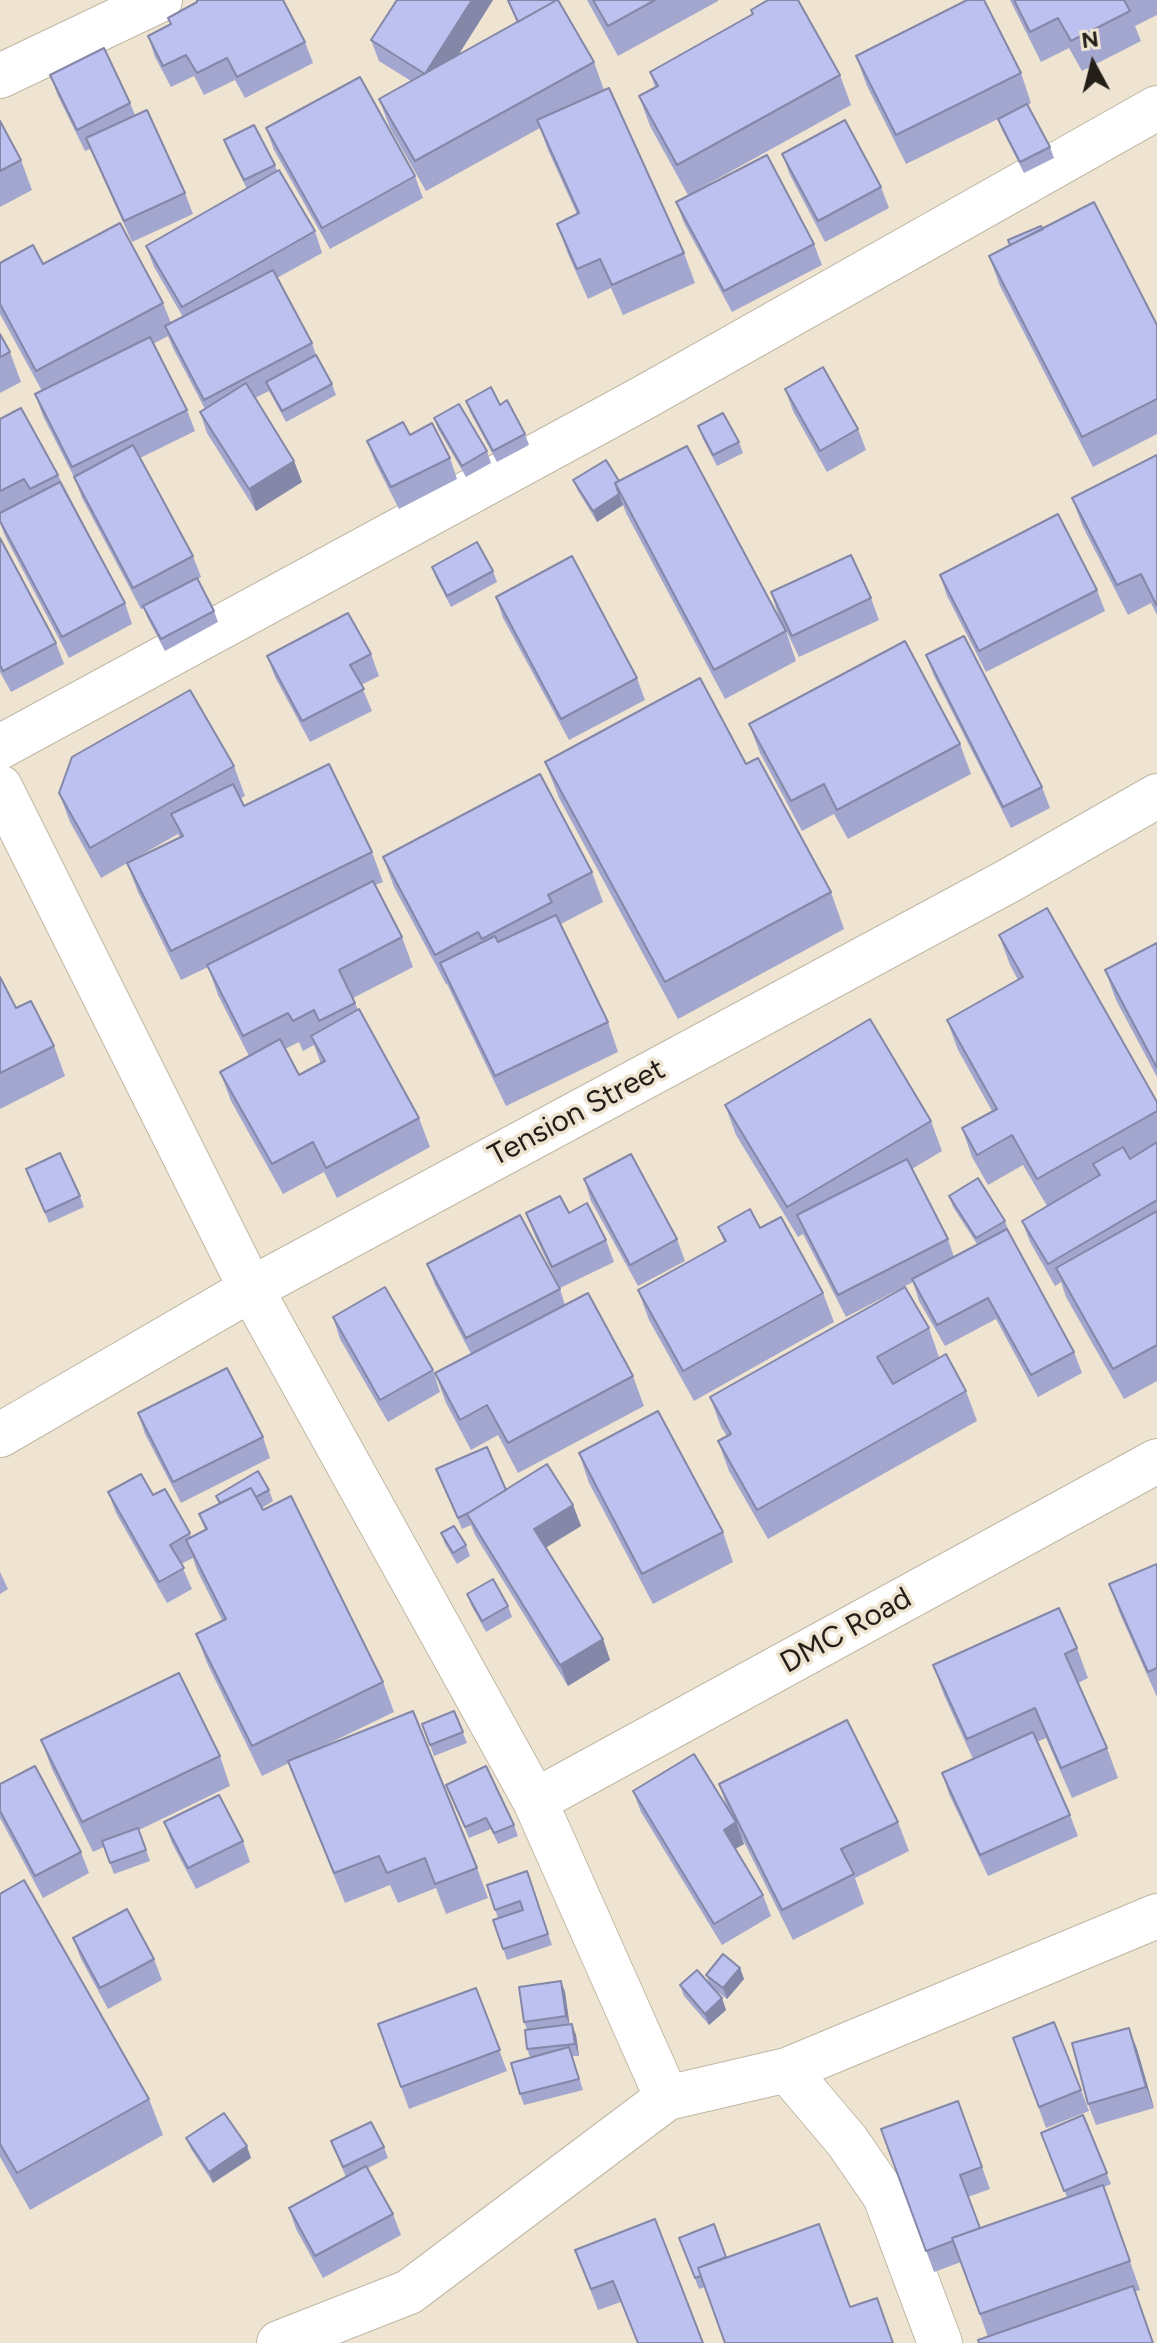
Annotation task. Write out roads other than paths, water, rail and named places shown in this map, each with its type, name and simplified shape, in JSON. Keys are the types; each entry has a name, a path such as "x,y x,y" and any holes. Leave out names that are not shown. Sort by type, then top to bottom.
{"street":[{"path":"0,76 160,0"},
{"path":"0,747 643,398 1157,108"},
{"path":"0,787 251,1289 535,1801 667,2098"},
{"name":"Tension Street","path":"0,1435 251,1289 1010,880 1157,796"},
{"name":"DMC Road","path":"535,1801 1157,1461"},
{"path":"279,2343 409,2292 667,2098 787,2070 1157,1916"},
{"path":"787,2070 847,2141 885,2196 940,2343"}]}
